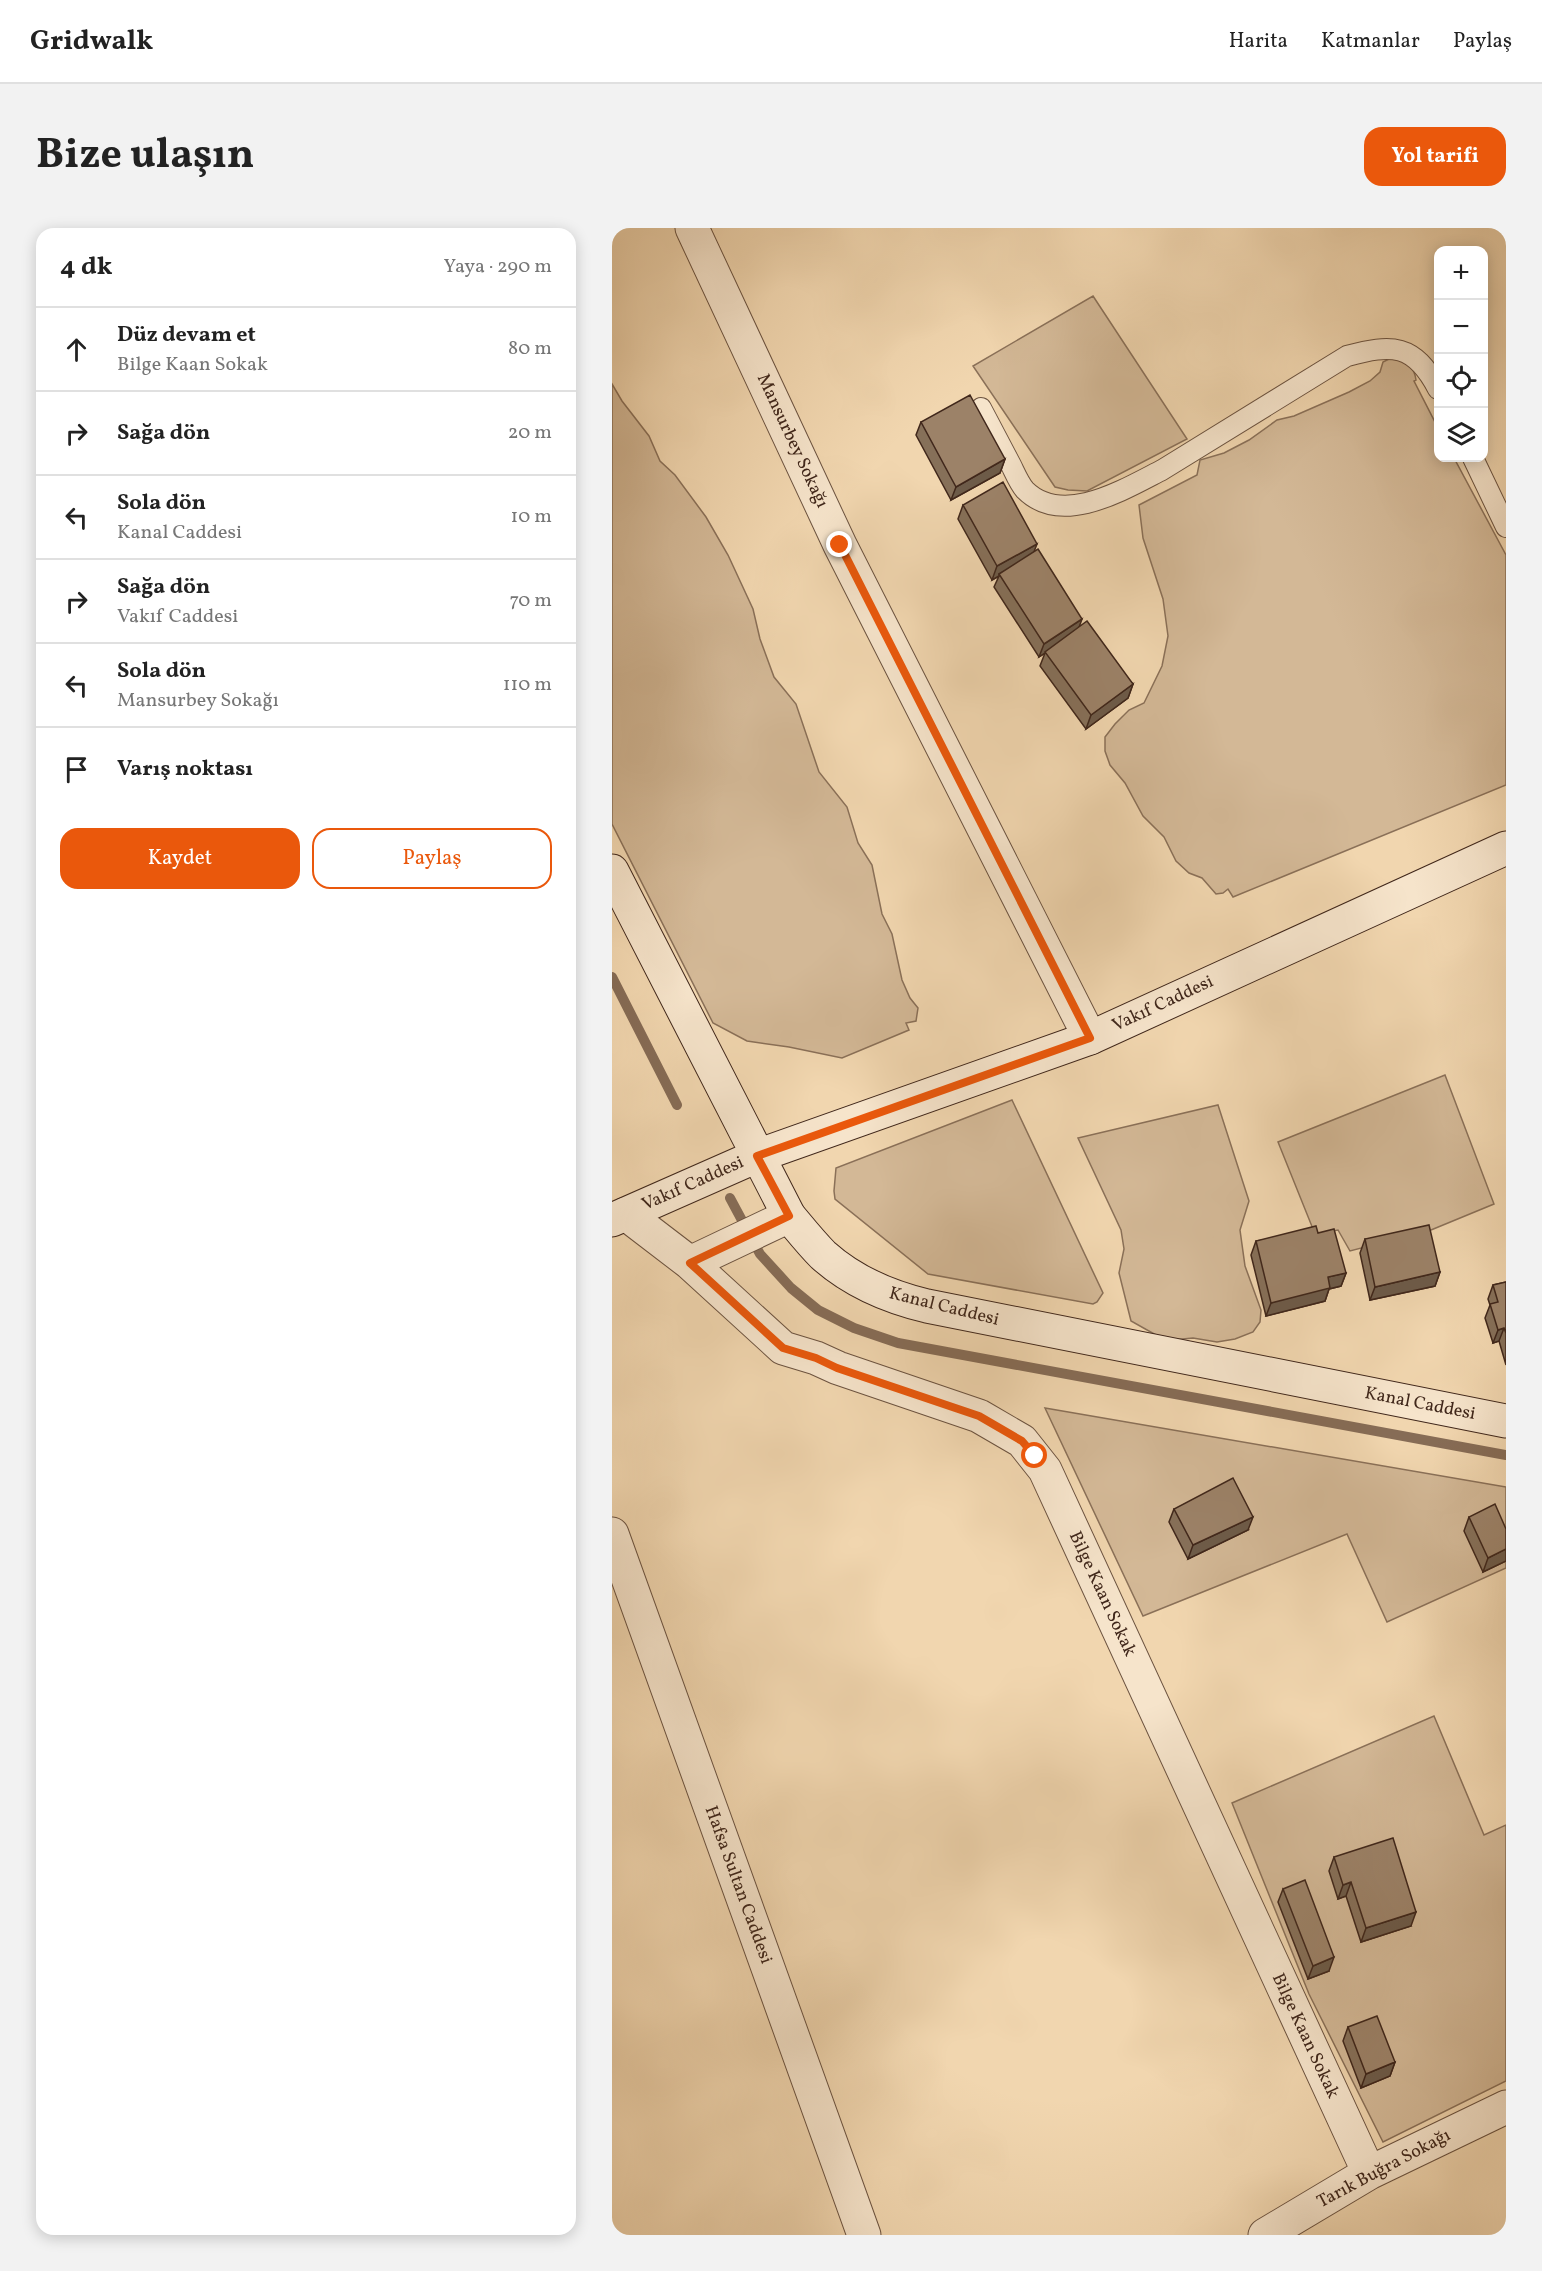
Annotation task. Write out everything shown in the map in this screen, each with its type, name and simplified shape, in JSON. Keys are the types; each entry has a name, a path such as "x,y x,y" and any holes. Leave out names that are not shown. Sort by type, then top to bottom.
{"street":[{"name":"Mansurbey Sokağı","path":"692,228 840,545 1090,1038"},
{"name":"Vakıf Caddesi","path":"619,1217 757,1156 1090,1038 1506,848"},
{"name":"Kanal Caddesi","path":"612,871 789,1216 823,1254 851,1274 898,1299 1506,1421"},
{"path":"690,1263 789,1216"},
{"name":"Bilge Kaan Sokak","path":"619,1217 690,1263 783,1348 979,1416 1022,1441 1035,1456 1050,1481 1369,2173"},
{"name":"Hafsa Sultan Caddesi","path":"612,1534 864,2235"},
{"name":"Tarık Buğra Sokağı","path":"1265,2235 1369,2173 1506,2107"}],"lane":[{"path":"981,408 1023,488 1038,501 1058,507 1077,506 1136,484 1347,356 1376,348 1392,348 1418,358 1434,380"},
{"path":"1475,462 1506,527"}],"shaded area":[{"path":"1093,296 1187,439 1087,491 1068,490 1055,487 973,366"},
{"path":"1393,357 1411,367 1416,380 1414,381 1434,420 1434,462 1456,462 1506,555 1506,785 1233,897 1228,889 1216,894 1202,878 1189,873 1176,861 1164,837 1143,816 1125,783 1110,765 1105,751 1105,737 1115,724 1129,710 1144,703 1162,666 1168,636 1163,599 1143,538 1139,505 1197,475 1200,460 1224,453 1249,440 1277,420 1294,416 1370,381 1380,372 1383,362"},
{"path":"612,384 649,436 660,461 675,475 706,517 728,555 753,609 760,639 774,677 796,704 819,772 847,807 858,843 872,865 882,914 892,934 902,980 910,998 918,1008 916,1021 906,1023 909,1030 842,1058 747,1041 713,1023 612,824"},
{"path":"1445,1075 1494,1204 1431,1230 1350,1251 1338,1230 1315,1234 1278,1142"},
{"path":"1012,1100 1103,1293 1093,1304 928,1274 835,1199 836,1168"},
{"path":"1218,1105 1249,1201 1240,1230 1245,1266 1261,1310 1260,1322 1253,1332 1235,1339 1217,1342 1193,1338 1172,1340 1156,1335 1131,1321 1119,1273 1124,1249 1121,1230 1078,1138"},
{"path":"1045,1408 1506,1487 1506,1568 1387,1622 1347,1534 1143,1616"},
{"path":"1434,1716 1484,1835 1506,1825 1506,2081 1383,2142 1309,1994 1232,1803"}],"building":[{"path":"970,395 1005,459 956,487 921,422"},
{"path":"1003,482 1037,544 997,566 963,505"},
{"path":"1038,549 1082,619 1044,644 999,574"},
{"path":"1087,621 1133,684 1091,715 1045,652"},
{"path":"1429,1225 1440,1272 1375,1287 1365,1239"},
{"path":"1316,1226 1318,1233 1334,1229 1346,1273 1328,1277 1330,1288 1271,1303 1256,1241"},
{"path":"1506,1282 1506,1333 1504,1328 1498,1330 1490,1304 1498,1302 1493,1285"},
{"path":"1233,1478 1253,1517 1193,1545 1174,1509"},
{"path":"1495,1504 1506,1529 1506,1549 1488,1558 1469,1517"},
{"path":"1393,1838 1416,1912 1366,1928 1351,1882 1343,1885 1334,1857"},
{"path":"1305,1880 1334,1957 1313,1966 1283,1889"},
{"path":"1377,2016 1395,2062 1366,2074 1348,2027"}],"waterway":[{"path":"612,977 677,1105"},
{"path":"730,1198 760,1254 791,1288 818,1310 854,1328 898,1343 1506,1455"}],"route":[{"path":"840,545 1090,1038 757,1156 789,1216 690,1263 783,1348 979,1416 1022,1441 1035,1456"}]}
